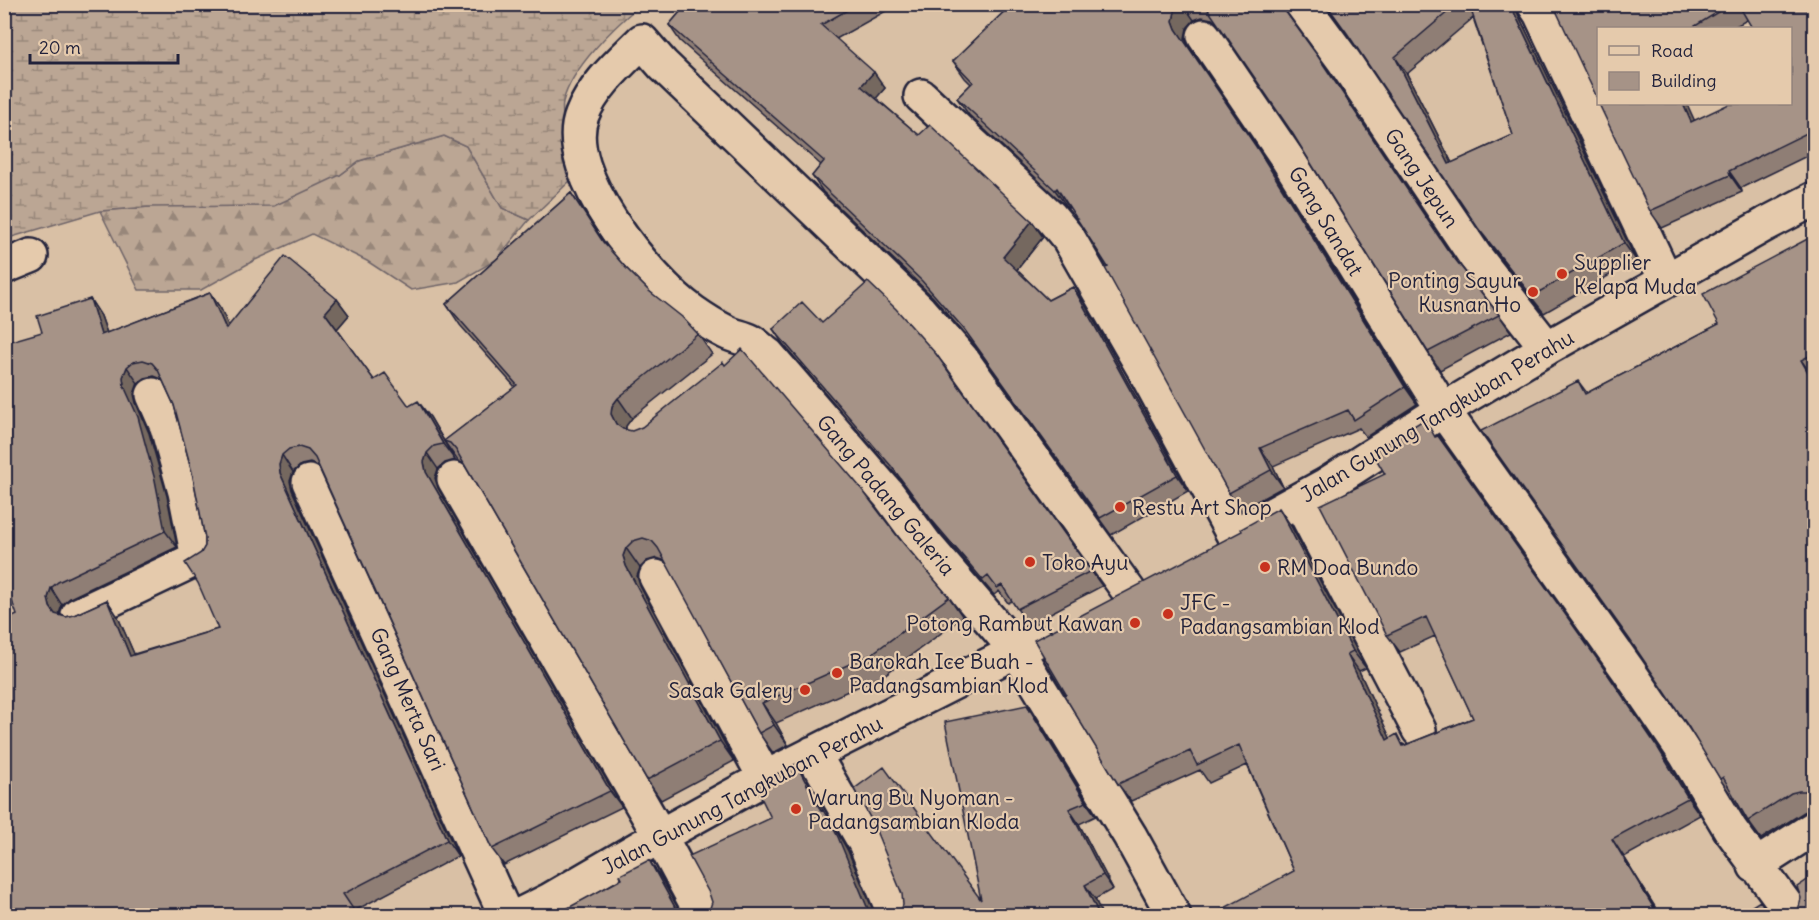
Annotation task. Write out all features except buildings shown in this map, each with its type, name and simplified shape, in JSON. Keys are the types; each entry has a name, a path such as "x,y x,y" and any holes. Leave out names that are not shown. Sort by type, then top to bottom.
{"street":[{"name":"Gang Jepun","path":"1302,4 1344,61 1475,256 1547,348"},
{"path":"1534,4 1666,280"},
{"name":"Gang Sandat","path":"1204,36 1287,158 1443,410 1686,754 1730,829 1755,866 1794,915"},
{"name":"Gang Padang Galeria","path":"1099,609 1140,587 961,357 921,311 663,65 642,40 597,91 582,114 579,126 579,148 602,208 621,237 664,285 691,310 726,333 751,342 768,356 889,495 926,545 1017,651 1130,836 1174,915"},
{"name":"Jalan Gunung Tangkuban Perahu","path":"921,96 1050,216 1069,239 1143,366 1223,542 1326,485 1443,410 1547,348 1766,224 1815,199"},
{"path":"726,367 751,342"},
{"path":"78,615 198,558 185,492 167,427 153,395"},
{"path":"454,479 660,836 703,915"},
{"name":"Gang Merta Sari","path":"309,482 506,915"},
{"path":"1299,500 1419,730"},
{"path":"656,577 765,778"},
{"name":"Jalan Gunung Tangkuban Perahu","path":"518,915 554,908 660,836 765,778 882,721 1058,630"},
{"path":"813,753 865,843 895,915"},
{"path":"1755,866 1815,828"}],"green space":[{"path":"5,5 640,5 595,49 584,62 568,89 562,108 571,180 529,220 502,208 466,146 444,136 359,161 340,175 274,206 149,207 100,211 5,239"},
{"path":"444,136 466,146 502,208 529,220 496,260 458,282 411,290 367,261 312,234 253,261 201,290 139,290 100,211 149,207 340,175 359,161"}],"place":[{"name":"Supplier Kelapa Muda","path":"1562,274"},
{"name":"Ponting Sayur Kusnan Ho","path":"1533,292"},
{"name":"Restu Art Shop","path":"1120,507"},
{"name":"Toko Ayu","path":"1030,562"},
{"name":"RM Doa Bundo","path":"1265,567"},
{"name":"JFC - Padangsambian Klod","path":"1168,614"},
{"name":"Potong Rambut Kawan","path":"1135,623"},
{"name":"Barokah Ice Buah - Padangsambian Klod","path":"837,673"},
{"name":"Sasak Galery","path":"805,690"},
{"name":"Warung Bu Nyoman - Padangsambian Kloda","path":"796,809"}]}
